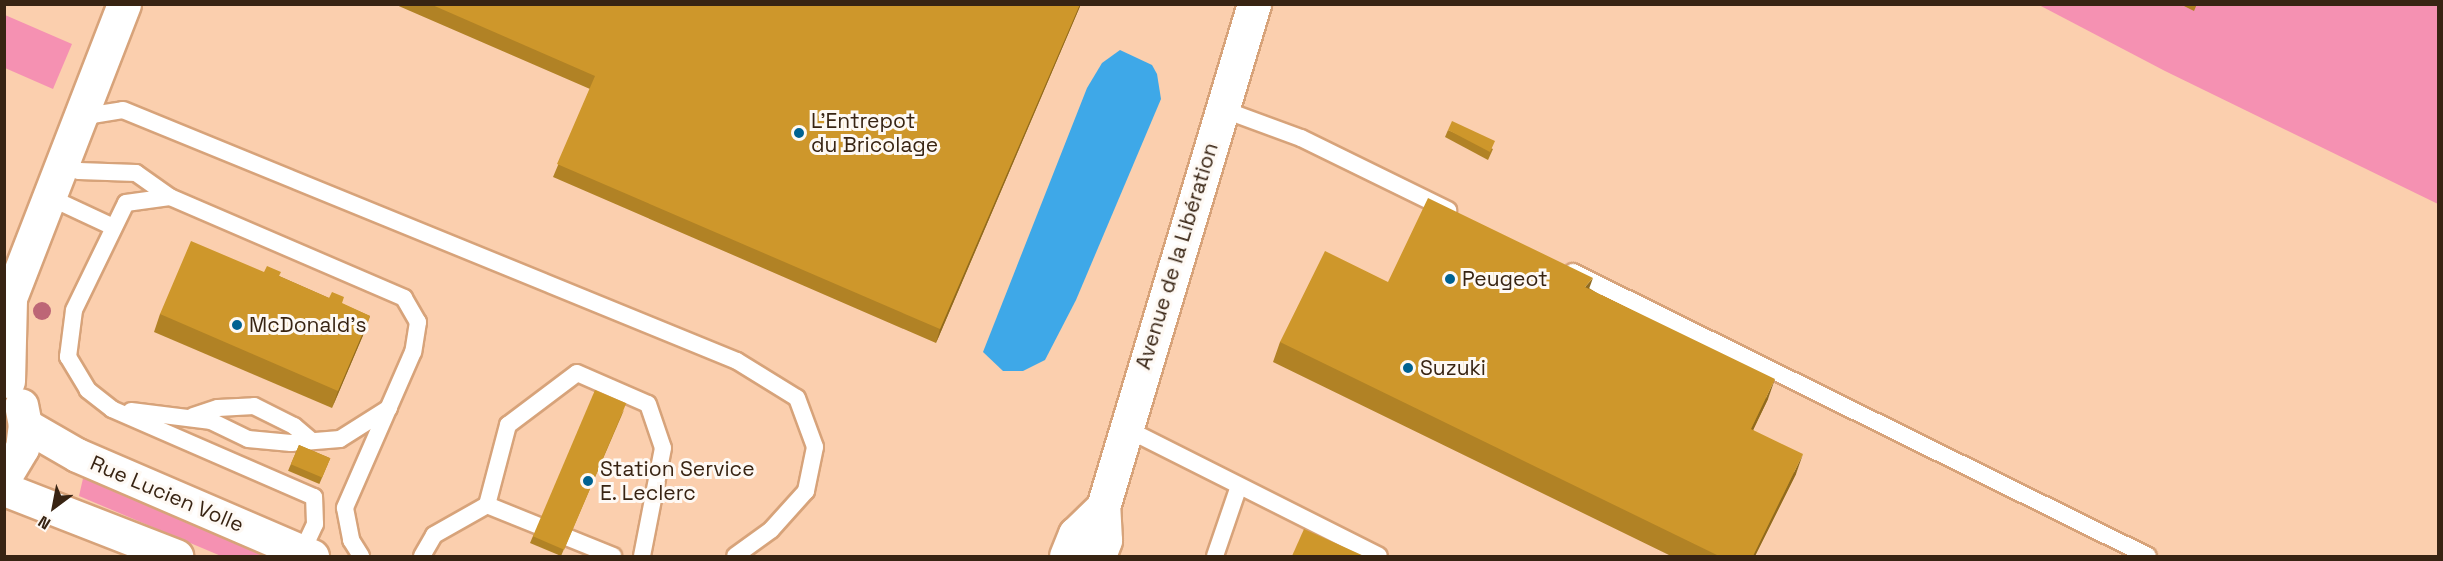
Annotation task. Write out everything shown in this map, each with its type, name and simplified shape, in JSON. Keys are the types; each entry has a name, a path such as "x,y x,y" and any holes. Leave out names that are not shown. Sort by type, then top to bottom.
{"street":[{"path":"4,478 22,448 25,425 21,403 6,380 7,300 124,4"},
{"name":"Avenue de la Libération","path":"1099,556 1105,540 1102,507 1254,4"},
{"name":"Rue Lucien Volle","path":"25,425 77,455 307,554"},
{"path":"4,489 176,556"},
{"name":"Avenue de la Libération","path":"1066,556 1075,534 1102,507"}],"lane":[{"path":"1222,109 1302,138 1462,218"},
{"path":"361,556 351,540 345,508 413,352 418,322 404,298 170,196 136,173 79,171 66,154 92,115 123,110 736,361 796,398 814,447 806,491 771,530 735,556"},
{"path":"170,196 126,203 74,310 68,357 88,390 112,409 314,496 315,524 307,554"},
{"path":"49,197 113,227"},
{"path":"1559,265 2148,556"},
{"path":"422,556 434,535 487,505 508,425 577,373 648,404 663,447 642,556"},
{"path":"187,418 218,408 254,406 294,426 312,441"},
{"path":"112,409 211,421 248,439 312,441 340,439 388,408"},
{"path":"1125,428 1378,556"},
{"path":"1215,556 1239,486"},
{"path":"487,505 613,556"}],"shaded area":[{"path":"2039,5 2438,5 2438,204 2165,71"},
{"path":"5,15 72,44 53,89 5,68"},
{"path":"84,474 279,556 221,556 79,496"}],"water":[{"path":"1120,50 1152,65 1157,74 1161,99 1076,300 1045,360 1023,371 1003,371 983,352 1087,88 1102,63"}],"building":[{"name":"L'Entrepot du Bricolage","path":"430,4 1080,4 940,329 557,164 595,76"},
{"path":"1452,121 1495,141 1490,152 1448,130"},
{"path":"1428,198 1593,278 1585,287 1775,379 1751,429 1803,454 1753,556 1719,556 1280,342 1325,251 1388,282"},
{"path":"191,241 264,272 267,266 281,272 279,276 329,298 332,292 344,297 342,303 370,316 338,391 160,314"},
{"path":"595,390 626,403 564,550 533,536"},
{"path":"299,445 330,458 322,478 291,464"},
{"path":"1304,529 1364,556 1292,556"}],"place":[{"name":"L'Entrepot du Bricolage","path":"799,133"},
{"name":"Peugeot","path":"1450,279"},
{"name":"McDonald's","path":"237,325"},
{"name":"Suzuki","path":"1408,368"},
{"name":"Station Service E. Leclerc","path":"588,481"}]}
